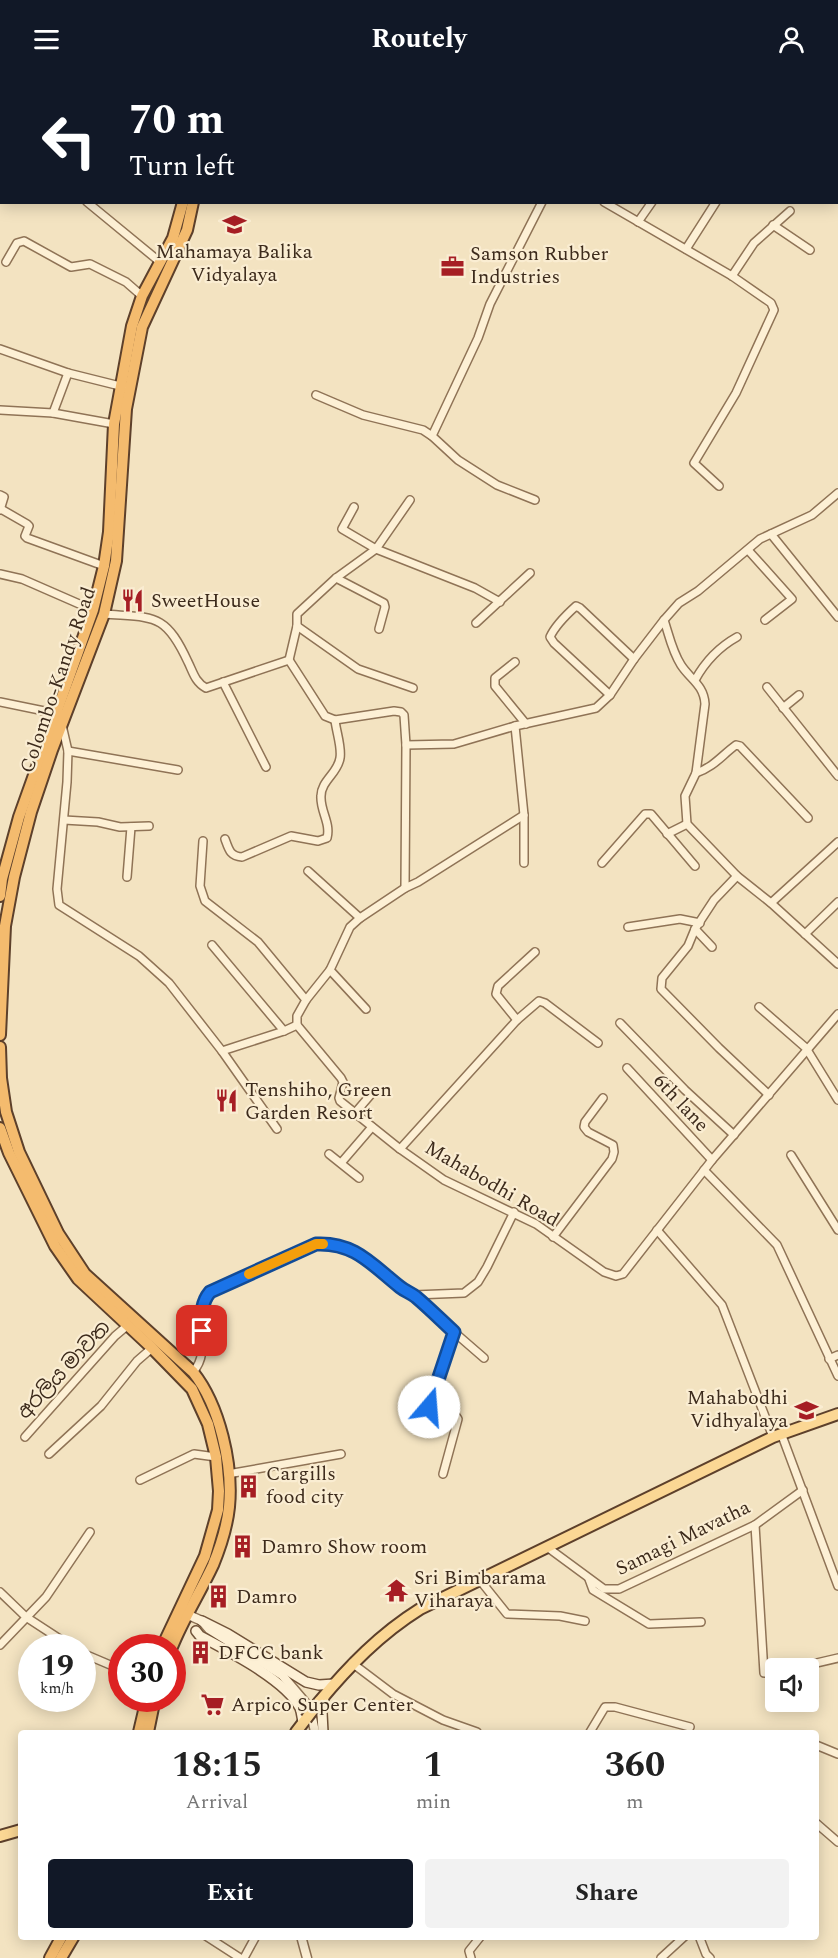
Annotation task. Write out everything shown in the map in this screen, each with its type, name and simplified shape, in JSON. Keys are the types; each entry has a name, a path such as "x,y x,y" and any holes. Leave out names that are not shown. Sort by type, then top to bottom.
{"highway":[{"name":"Colombo-Kandy Road","path":"0,1035 5,926 14,877 60,718 116,561 126,410 125,387 132,326 142,296 174,238 182,204"},
{"name":"Colombo-Kandy Road","path":"98,612 109,532 114,424 142,327 187,230 193,204"},
{"name":"Colombo-Kandy Road","path":"0,896 2,879 19,817 60,718"},
{"path":"0,1047 1,1078 6,1112 19,1152 58,1233 85,1274 193,1372 219,1422 225,1446 229,1509 221,1541 207,1577 170,1634"},
{"path":"0,1128 9,1153 55,1246 78,1279 192,1389 208,1424 216,1457 218,1501 211,1540 175,1634"},
{"path":"139,1730 144,1712"},
{"path":"148,1730 152,1712"},
{"path":"50,1958 60,1940"},
{"path":"61,1958 72,1940"}],"main road":[{"path":"302,1726 334,1683 352,1664 386,1632 420,1609 777,1435 838,1414"},
{"path":"202,1621 228,1634 306,1682 319,1685 334,1683"},
{"path":"196,1631 267,1674 294,1700 300,1709 302,1726"},
{"path":"322,1699 323,1730"},
{"path":"0,1836 18,1831"}],"street":[{"path":"89,204 160,262"},
{"path":"432,436 478,338 490,304 541,204"},
{"path":"607,204 732,276 771,303 774,310 736,393 694,463 719,486"},
{"path":"638,222 651,204"},
{"path":"686,249 715,204"},
{"path":"732,276 754,243 790,211"},
{"path":"773,225 810,250"},
{"path":"6,262 17,243 24,241 71,267 90,264 126,282 142,296"},
{"path":"0,349 68,373 125,387"},
{"path":"53,413 68,373"},
{"path":"316,395 363,415 423,430 458,460 487,479 535,500"},
{"path":"0,410 53,413 114,424"},
{"path":"406,745 454,744 515,726 597,708 610,695 634,658 679,603 698,591 760,539 812,515 838,493"},
{"path":"0,495 4,497 0,509 27,524 25,536 27,538 104,566"},
{"path":"405,888 406,745 404,716 401,712 394,711 335,720 325,716 289,660 297,626 297,614 336,578 376,549 410,500"},
{"path":"354,507 342,529 376,549 476,588 500,602"},
{"path":"771,534 838,617"},
{"path":"748,550 792,599 765,620"},
{"path":"476,623 530,573"},
{"path":"0,574 22,579 98,612 149,618 165,624 181,646 198,683 206,688 289,660"},
{"path":"336,578 384,603 379,629"},
{"path":"610,695 554,644 550,637 553,631 576,606 634,658"},
{"path":"664,620 681,665 704,695 705,704 696,773 685,796 687,824 737,876 771,903 838,964"},
{"path":"297,626 358,669 413,688"},
{"path":"694,680 724,644 737,637"},
{"path":"515,662 495,678 494,682 526,724"},
{"path":"223,682 266,767"},
{"path":"767,687 838,777"},
{"path":"783,708 799,695"},
{"path":"0,702 60,718 68,751 57,889 59,905 139,956 170,983 277,1129"},
{"path":"225,840 230,854 242,857 291,836 318,841 327,838 329,829 321,795 325,783 340,758 335,720"},
{"path":"515,726 524,815 524,863"},
{"path":"696,773 706,770 736,745 740,746 808,818"},
{"path":"68,751 178,770"},
{"path":"602,863 645,814 651,814 695,866"},
{"path":"222,1051 297,1025 297,1016 306,1000 330,970 350,927 405,888 524,815"},
{"path":"63,820 149,826"},
{"path":"667,834 687,824"},
{"path":"127,877 131,826"},
{"path":"203,841 200,886 205,901 258,942 306,1000"},
{"path":"771,903 838,842"},
{"path":"308,871 360,918"},
{"path":"737,876 714,900 688,946 662,978 661,989 769,1095"},
{"path":"805,934 838,902"},
{"path":"628,927 680,919 698,926 712,947"},
{"path":"212,945 284,1031"},
{"path":"517,1020 496,994 496,990 535,952"},
{"path":"330,970 366,1008"},
{"path":"400,1149 517,1020 539,1001 545,1003 598,1043"},
{"path":"759,1007 806,1048 838,1100"},
{"name":"Mahabodhi Road","path":"297,1025 341,1078 343,1082 339,1100 372,1127 444,1180 536,1224 604,1272 616,1276 623,1274 712,1160 769,1095 806,1048 838,1014"},
{"path":"620,1023 685,1090 734,1136"},
{"name":"6th lane","path":"627,1068 712,1160"},
{"path":"355,1113 373,1092"},
{"path":"553,1237 612,1159 613,1145 588,1132 584,1127 585,1122 603,1098"},
{"path":"341,1163 372,1127"},
{"path":"329,1154 359,1178"},
{"path":"791,1155 838,1230"},
{"path":"704,1170 777,1245 838,1376"},
{"path":"414,1295 464,1293 478,1282 514,1212"},
{"path":"657,1230 722,1305 803,1490 838,1586"},
{"path":"193,1372 200,1365 202,1307 204,1299 210,1292 316,1244 328,1243 347,1248 368,1259 402,1289 414,1295 484,1358"},
{"name":"අරලිය මාවත","path":"25,1437 115,1336 128,1325"},
{"path":"443,1474 458,1419 456,1416 431,1410 429,1407 454,1332"},
{"path":"49,1454 101,1406 137,1361 152,1348"},
{"path":"829,1359 838,1355"},
{"path":"140,1480 194,1454 216,1457"},
{"path":"228,1474 341,1454"},
{"name":"Samagi Mavatha","path":"547,1547 604,1589 620,1589 755,1525 803,1490"},
{"path":"755,1525 765,1673"},
{"path":"0,1645 46,1597 90,1532"},
{"path":"479,1579 507,1614 560,1616 585,1621"},
{"path":"589,1579 593,1590 649,1624 701,1622"},
{"path":"0,1592 27,1617 52,1634"},
{"path":"180,1617 202,1621 209,1629 282,1675 310,1708 315,1730"},
{"path":"180,1617 196,1631 202,1631 236,1650 270,1671 296,1691"},
{"path":"819,1662 838,1658"},
{"path":"352,1664 393,1694 443,1720 471,1730"},
{"path":"591,1730 605,1707 615,1707 690,1726"},
{"path":"819,1746 838,1754"},
{"path":"819,1826 838,1842"},
{"path":"213,1940 242,1958 253,1940"},
{"path":"302,1940 307,1958"},
{"path":"471,1958 469,1951 478,1940"},
{"path":"661,1958 681,1940"},
{"path":"701,1940 710,1958"}],"slow traffic":[{"path":"249,1274 316,1244 323,1244"}],"place":[{"name":"Mahamaya Balika Vidyalaya","path":"234,224"},
{"name":"Samson Rubber Industries","path":"452,266"},
{"name":"SweetHouse","path":"133,601"},
{"name":"Tenshiho, Green Garden Resort","path":"227,1101"},
{"name":"Mahabodhi Vidhyalaya","path":"806,1410"},
{"name":"Cargills food city","path":"248,1486"},
{"name":"Damro Show room","path":"243,1547"},
{"name":"Sri Bimbarama Viharaya","path":"396,1590"},
{"name":"Damro","path":"218,1597"},
{"name":"DFCC bank","path":"200,1653"},
{"name":"Arpico Super Center","path":"213,1705"}],"route":[{"path":"202,1331 202,1307 204,1299 210,1292 316,1244 328,1243 347,1248 368,1259 402,1289 414,1295 454,1332 429,1407"}]}
